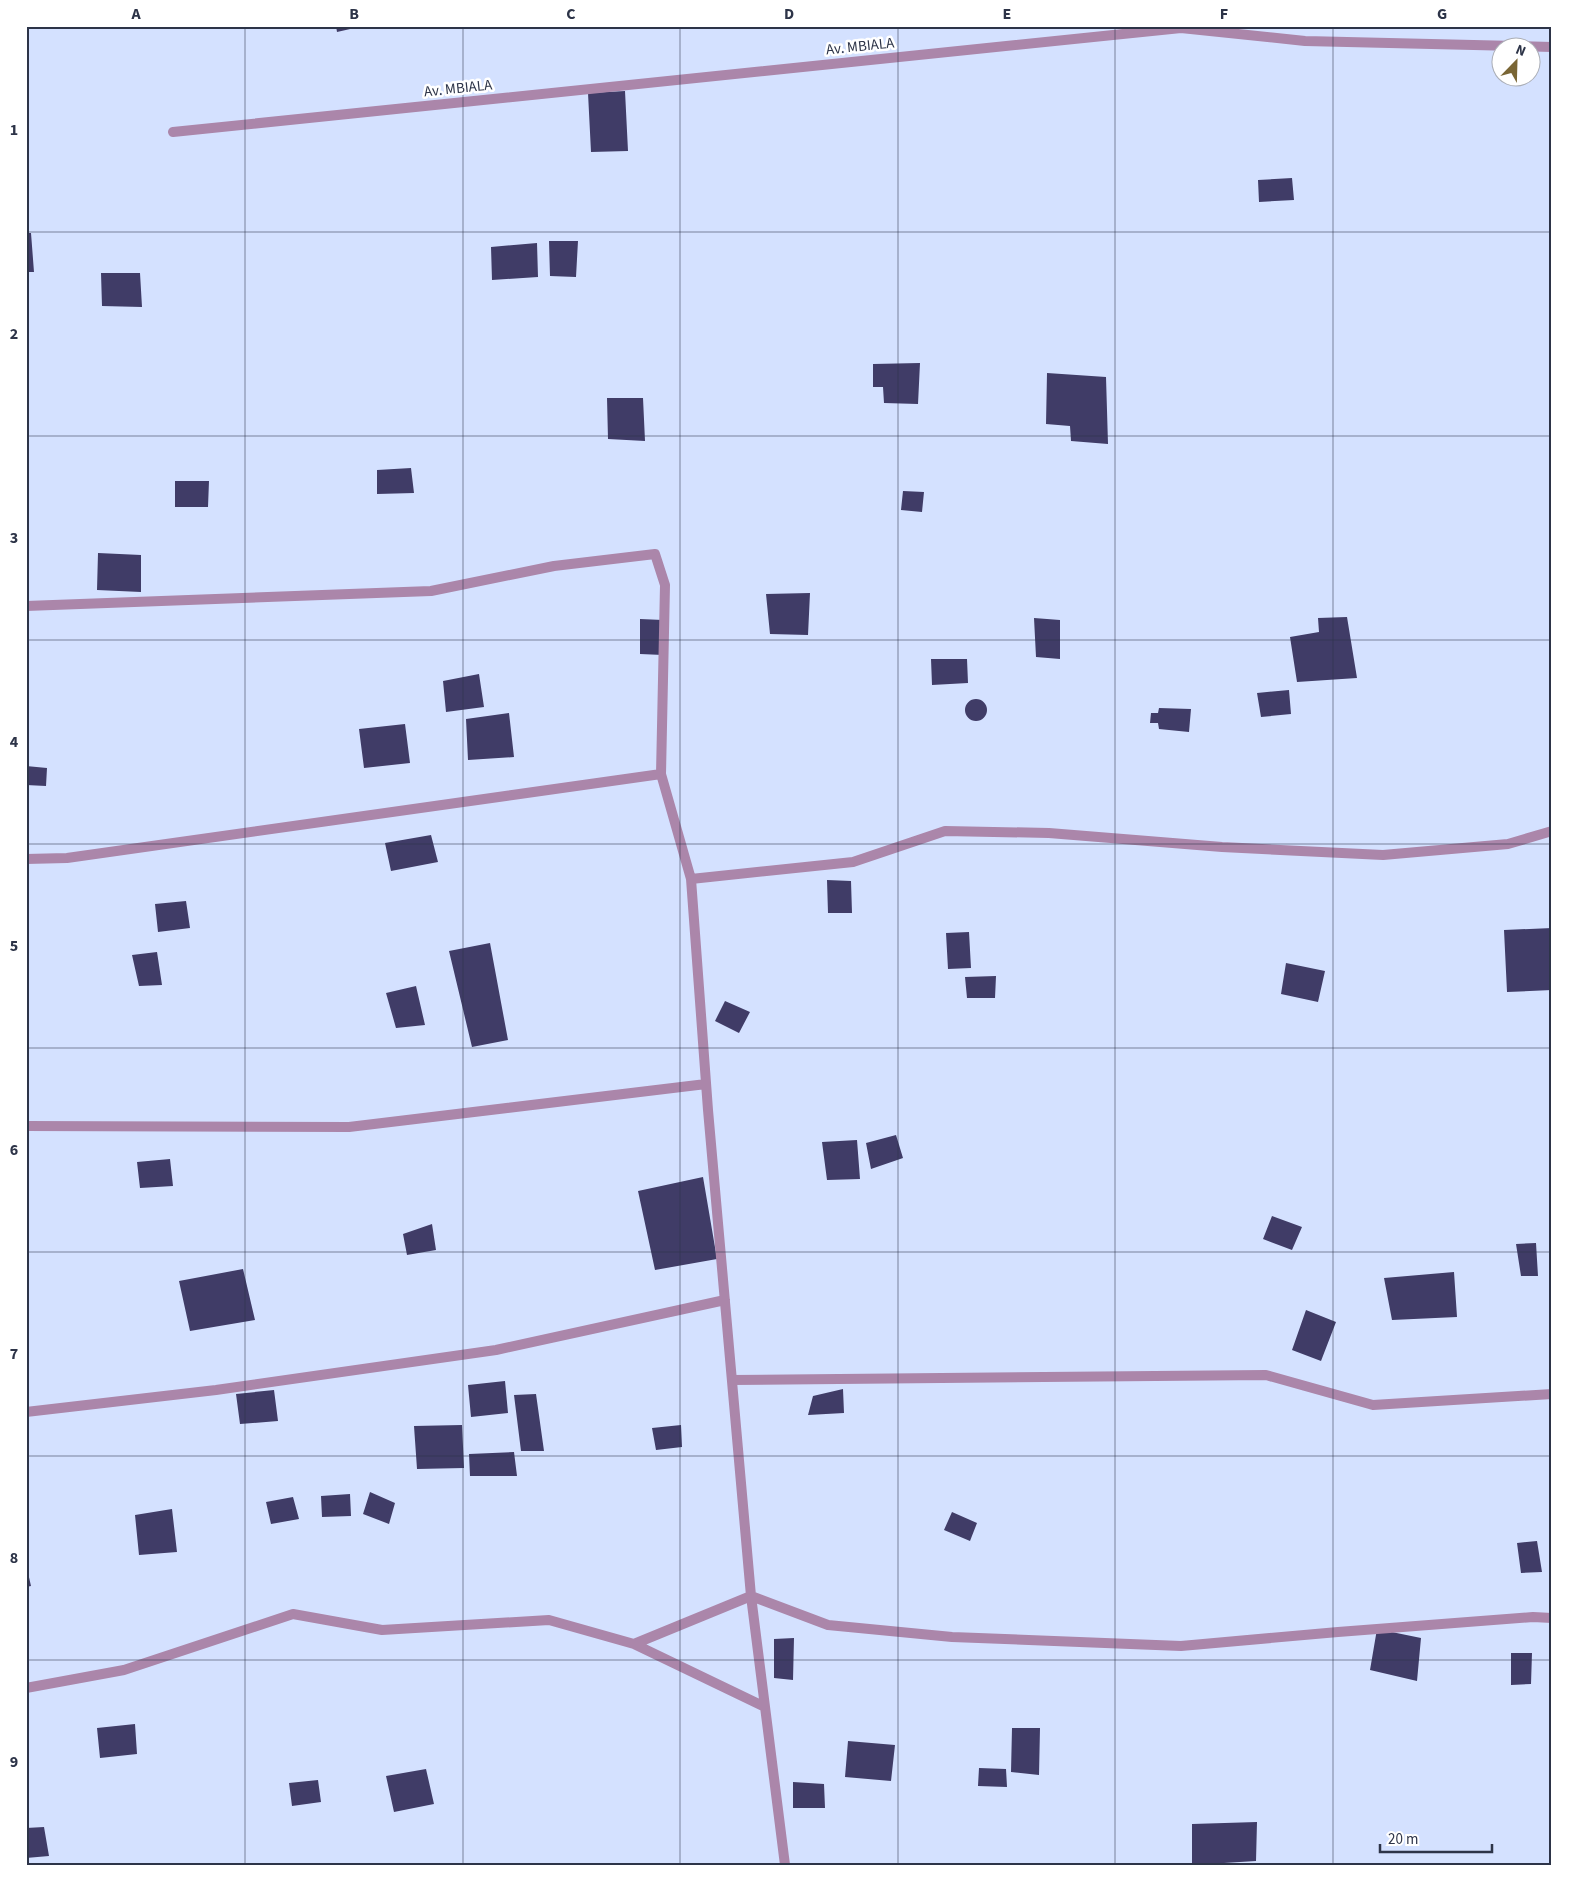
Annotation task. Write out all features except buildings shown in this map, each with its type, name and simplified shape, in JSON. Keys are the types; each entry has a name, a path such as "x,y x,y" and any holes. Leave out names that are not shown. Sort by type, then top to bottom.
{"street":[{"name":"Av. MBIALA","path":"173,132 1181,28 1305,41 1552,47"},
{"path":"26,606 431,591 554,566 655,554 665,585 661,774 691,879 706,1084 751,1596 785,1865"},
{"path":"26,859 67,858 661,774"},
{"path":"691,879 852,862 945,831 1049,833 1222,847 1383,855 1508,844 1552,831"},
{"path":"26,1126 349,1127 706,1084"},
{"path":"26,1412 216,1390 496,1350 725,1300"},
{"path":"732,1380 1266,1375 1373,1405 1552,1394"},
{"path":"634,1644 751,1596 828,1625 952,1637 1181,1646 1532,1617 1552,1618"},
{"path":"26,1688 124,1670 293,1614 382,1630 549,1620 634,1644 765,1707"}]}
